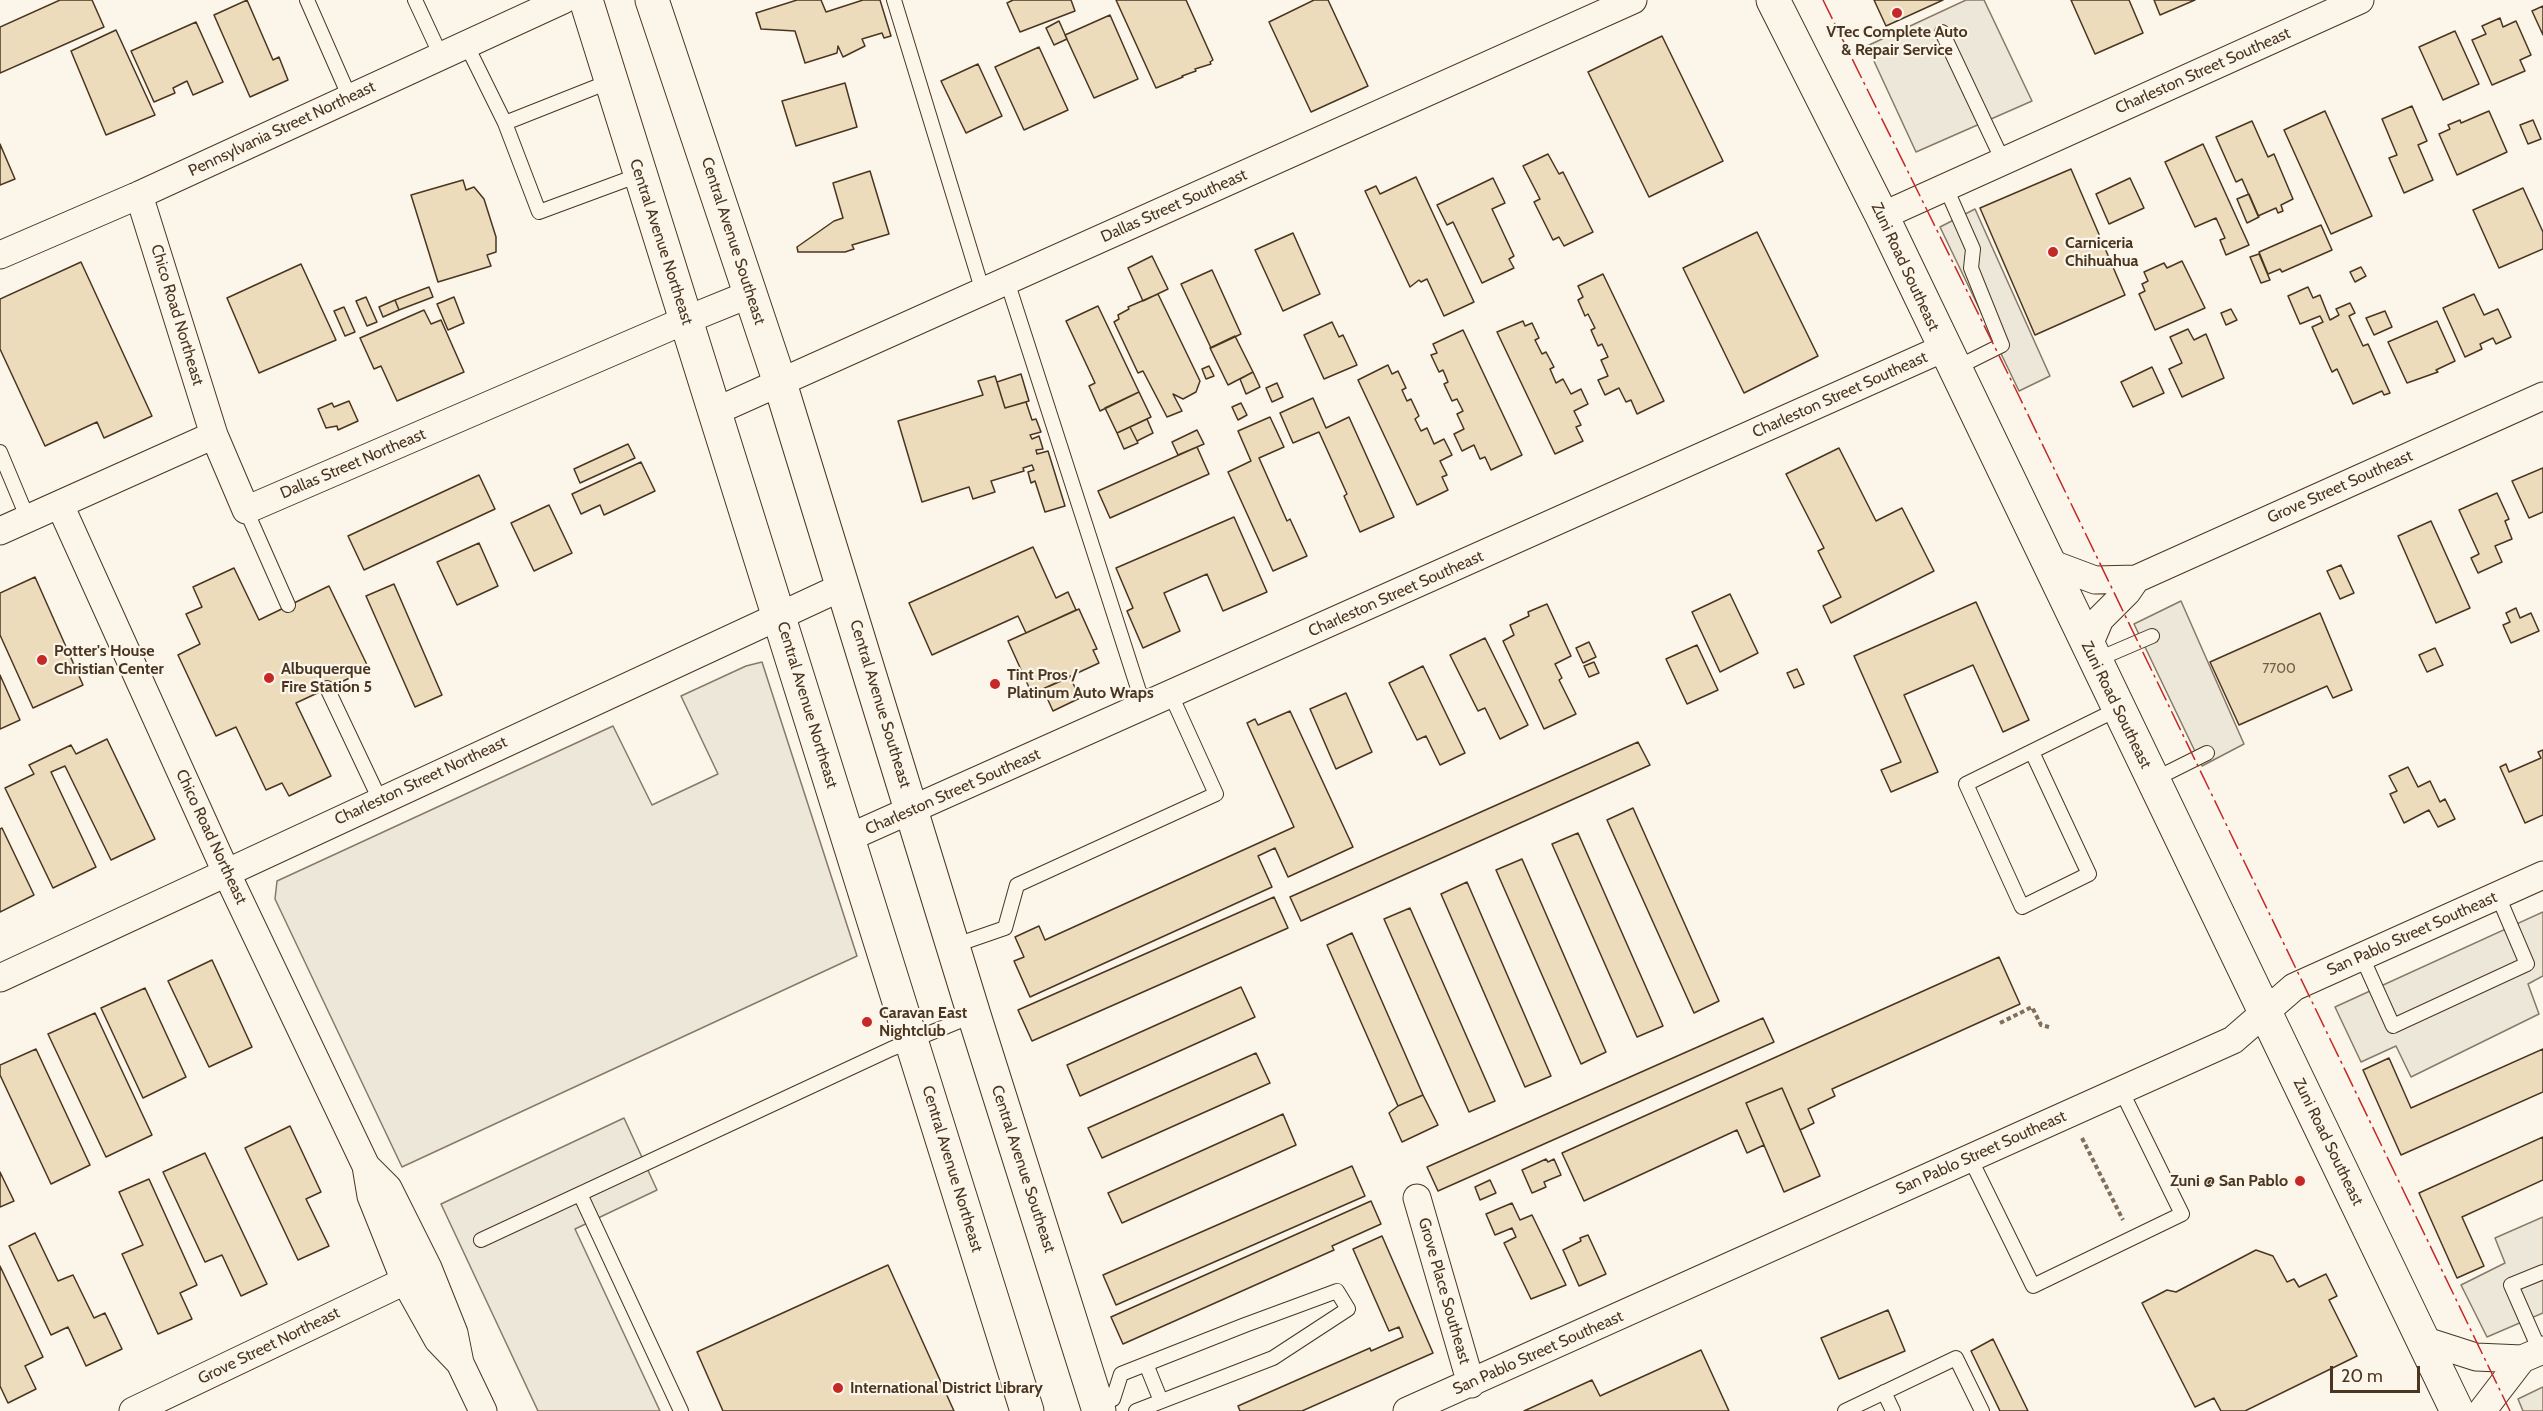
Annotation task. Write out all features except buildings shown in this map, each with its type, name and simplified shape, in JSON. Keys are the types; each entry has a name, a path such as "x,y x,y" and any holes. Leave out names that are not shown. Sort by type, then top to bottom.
{"main road":[{"name":"Central Avenue Northeast","path":"586,0 1027,1411"},
{"name":"Central Avenue Southeast","path":"652,0 780,383 974,1015 1103,1405"},
{"name":"Zuni Road Southeast","path":"1780,2 2091,654 2457,1411"}],"street":[{"name":"Pennsylvania Street Northeast","path":"0,255 139,195 563,0"},
{"name":"Dallas Street Southeast","path":"714,412 1633,0"},
{"name":"Charleston Street Southeast","path":"1882,216 2360,0"},
{"name":"Chico Road Northeast","path":"139,195 214,435"},
{"name":"Dallas Street Northeast","path":"246,510 750,294"},
{"name":"Charleston Street Southeast","path":"848,838 1171,695 1949,358"},
{"name":"Grove Street Southeast","path":"2047,562 2095,580 2136,579 2543,396"},
{"path":"0,531 214,435 246,510"},
{"name":"Chico Road Northeast","path":"60,505 226,872 366,1166 371,1196 405,1281 438,1340 460,1363"},
{"name":"Grove Street Southeast","path":"2091,654 2100,619 2127,592 2136,579"},
{"name":"Charleston Street Northeast","path":"0,978 844,586"},
{"name":"San Pablo Street Southeast","path":"1407,1411 2233,1040 2294,987 2543,875"},
{"name":"Chico Road Northeast","path":"366,1166 388,1188 428,1268 454,1333 460,1363 483,1411"},
{"name":"Grove Place Southeast","path":"1417,1198 1471,1384"},
{"name":"Grove Street Northeast","path":"133,1411 405,1281"},
{"path":"2423,1340 2476,1357 2535,1353"},
{"path":"2482,1411 2535,1353"}],"lane":[{"path":"307,0 350,98"},
{"path":"415,0 441,56"},
{"path":"894,0 1144,707"},
{"path":"1942,32 2003,161"},
{"path":"466,44 505,123 539,212 639,175"},
{"path":"505,123 611,81"},
{"path":"1946,188 1973,249 1971,268 2002,345 1949,358"},
{"path":"0,452 28,519"},
{"path":"246,510 288,605"},
{"path":"2091,654 2152,636"},
{"path":"327,688 380,800"},
{"path":"953,946 1005,928 1017,885 1216,794 1171,695"},
{"path":"2032,752 2089,874 2022,907 1966,784 2118,709"},
{"path":"2153,780 2207,753"},
{"path":"2362,957 2393,1026 2527,964 2498,896"},
{"path":"481,1240 911,1040 974,1015"},
{"path":"1970,1158 2033,1286 2182,1214 2121,1090"},
{"path":"580,1194 681,1411"},
{"path":"2535,1353 2511,1285 2543,1272"},
{"path":"1337,1291 1348,1309 1273,1358 1134,1411 1103,1405 1121,1374 1146,1364 1337,1291"},
{"path":"1845,1411 1956,1358 1982,1411"},
{"path":"1146,1364 1161,1401"},
{"path":"1884,1392 1893,1411"}],"path":[{"path":"2000,1023 2032,1007 2041,1025 2049,1027"},
{"path":"2082,1138 2124,1223"}],"shaded area":[{"path":"1966,0 1984,0 2032,101 1916,152 1867,46"},
{"path":"1975,209 2050,376 2019,391 1940,227"},
{"path":"2181,601 2244,744 2202,766 2134,624"},
{"path":"762,662 857,956 402,1167 275,899 277,881 613,726 652,805 718,774 681,696 746,666"},
{"path":"2543,912 2543,976 2528,984 2539,1014 2411,1077 2396,1046 2361,1062 2335,1007"},
{"path":"624,1118 657,1190 575,1229 660,1411 538,1411 441,1204"},
{"path":"2543,1217 2543,1313 2487,1337 2461,1285 2505,1263 2495,1238"},
{"path":"2543,1387 2543,1411 2523,1411 2518,1399"}],"power":[{"path":"1823,0 2017,392 2510,1411"}],"place":[{"name":"VTec Complete Auto & Repair Service","path":"1897,13"},
{"name":"Carniceria Chihuahua","path":"2053,252"},
{"name":"Potter's House Christian Center","path":"42,660"},
{"name":"Albuquerque Fire Station 5","path":"269,678"},
{"name":"Tint Pros / Platinum Auto Wraps","path":"995,684"},
{"name":"Caravan East Nightclub","path":"867,1022"},
{"name":"Zuni @ San Pablo","path":"2300,1181"},
{"name":"International District Library","path":"838,1388"}]}
